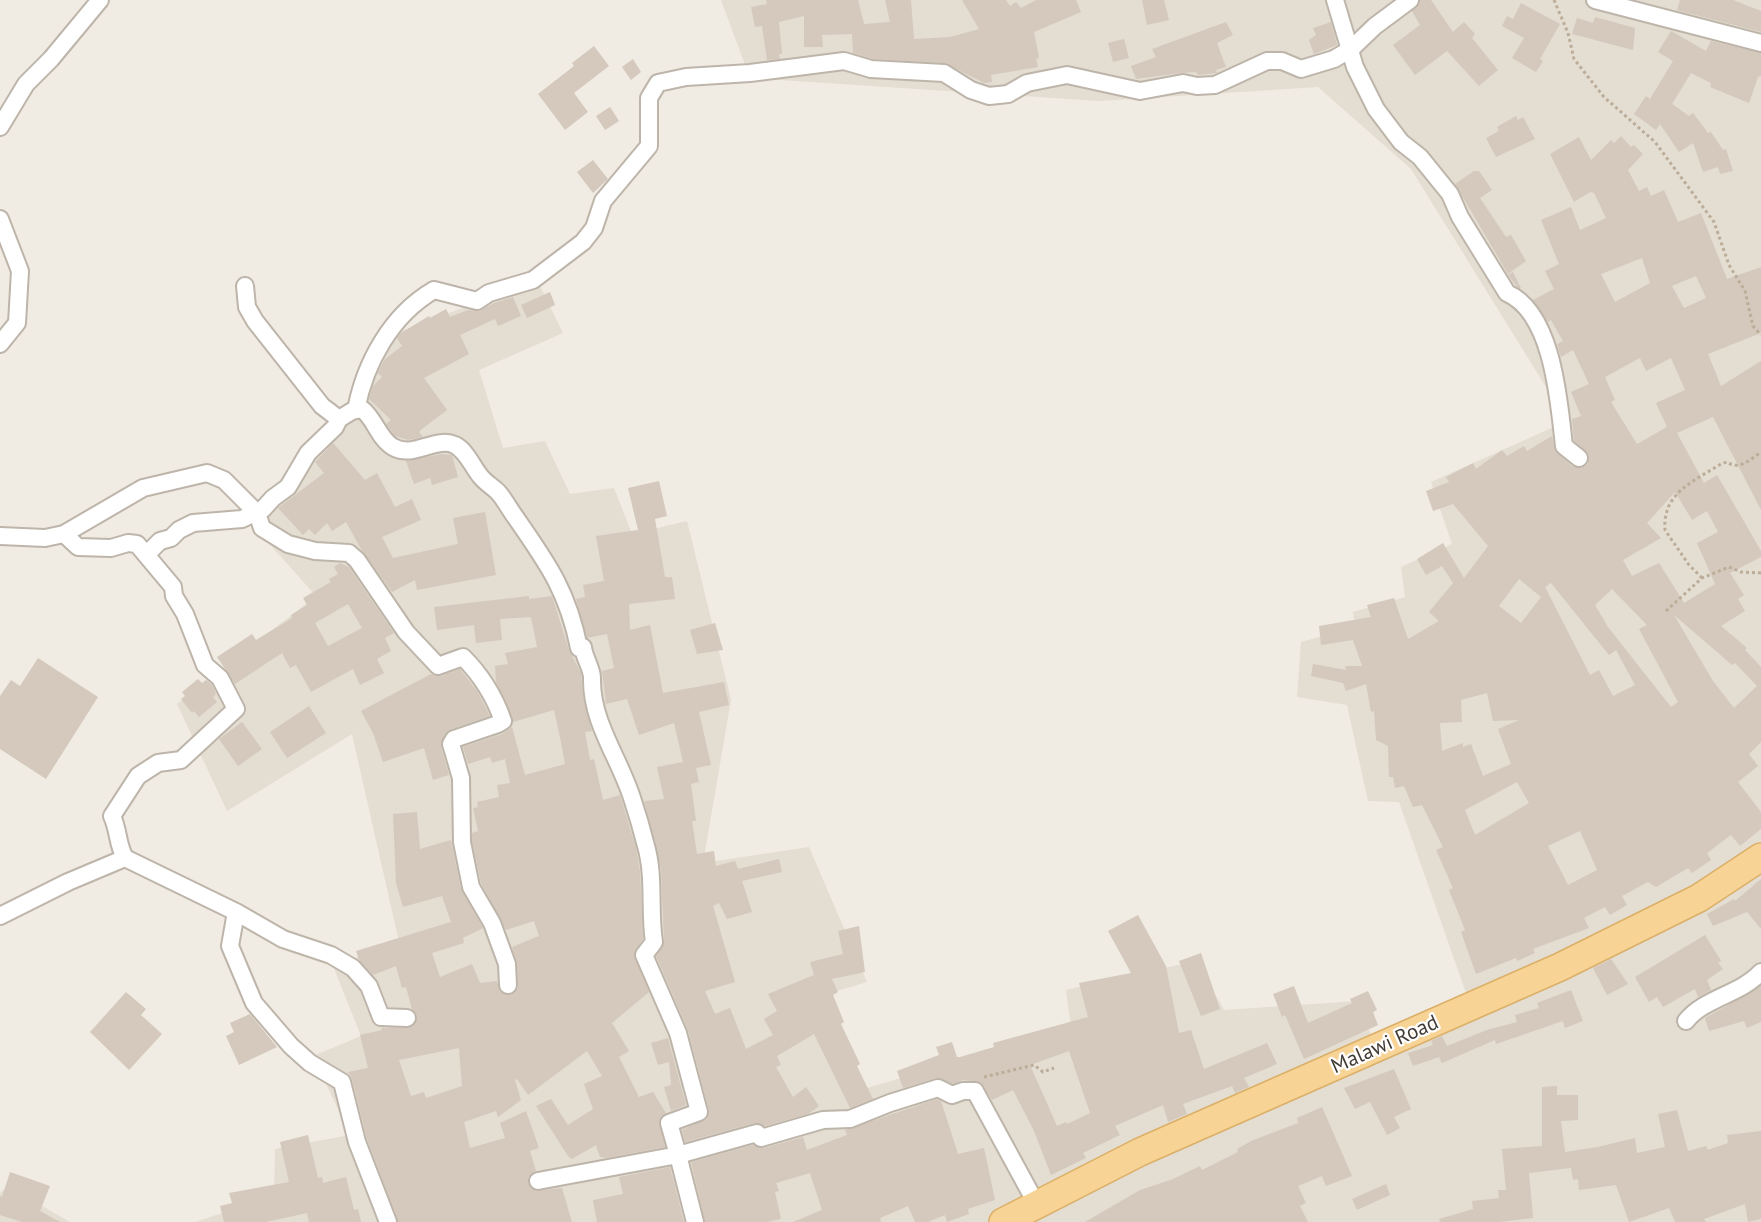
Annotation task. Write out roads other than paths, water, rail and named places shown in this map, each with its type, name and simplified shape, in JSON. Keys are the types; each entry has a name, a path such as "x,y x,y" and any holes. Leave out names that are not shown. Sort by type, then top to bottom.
{"main road":[{"name":"Malawi Road","path":"1003,1222 1140,1152 1560,967 1699,898 1761,857"}],"street":[{"path":"0,127 26,84 100,0"},
{"path":"1335,0 1355,67 1376,109 1401,142 1420,157 1450,194 1460,217 1507,292 1517,297 1525,305 1547,343 1560,399 1564,446 1579,458"},
{"path":"356,410 373,356 416,300 434,290 477,301 489,293 533,280 583,242 594,228 603,201 649,146 649,98 658,83 686,77 750,73 844,61 871,69 944,74 971,90 989,96 1008,94 1027,83 1066,75 1140,91 1183,83 1197,86 1215,85 1267,62 1282,61 1301,69 1334,59 1351,49 1375,26 1410,0"},
{"path":"1595,0 1761,43"},
{"path":"0,219 20,271 17,323 0,344"},
{"path":"246,286 247,307 255,321 322,406 339,420"},
{"path":"146,555 160,541 171,538 179,530 193,523 228,522 257,513 288,487 308,453 336,427 339,420 356,410 362,409 370,415 391,447 409,451 454,444 461,449 482,478 500,494 541,551 566,600 574,620 579,648 583,647 592,678 590,686 600,725 632,797 647,848 650,914 654,942 644,955 682,1043 699,1112 669,1123 695,1222"},
{"path":"0,536 45,538 64,534 143,488 207,473 224,480 257,513 262,528 288,544 315,551 349,553 363,566 385,604 434,664 438,666 463,657 491,691 503,721 454,739 451,744 461,778 462,842 471,887 492,923 507,964 508,985"},
{"path":"64,534 78,547 111,548 128,543 137,544 173,586 174,596 185,614 205,665 219,678 236,709 181,760 158,763 138,776 126,792 112,816 119,830 118,845 125,858 236,912 283,939 332,955 352,968 369,986 381,1017 407,1018"},
{"path":"0,916 68,882 125,858"},
{"path":"236,912 230,946 254,1003 291,1046 310,1063 342,1082 357,1142 388,1222"},
{"path":"1686,1021 1695,1009 1713,1003 1760,974"},
{"path":"538,1181 678,1155 757,1133 761,1138 823,1120 850,1119 890,1103 938,1088 952,1095 963,1091 975,1091 1037,1205"}]}
